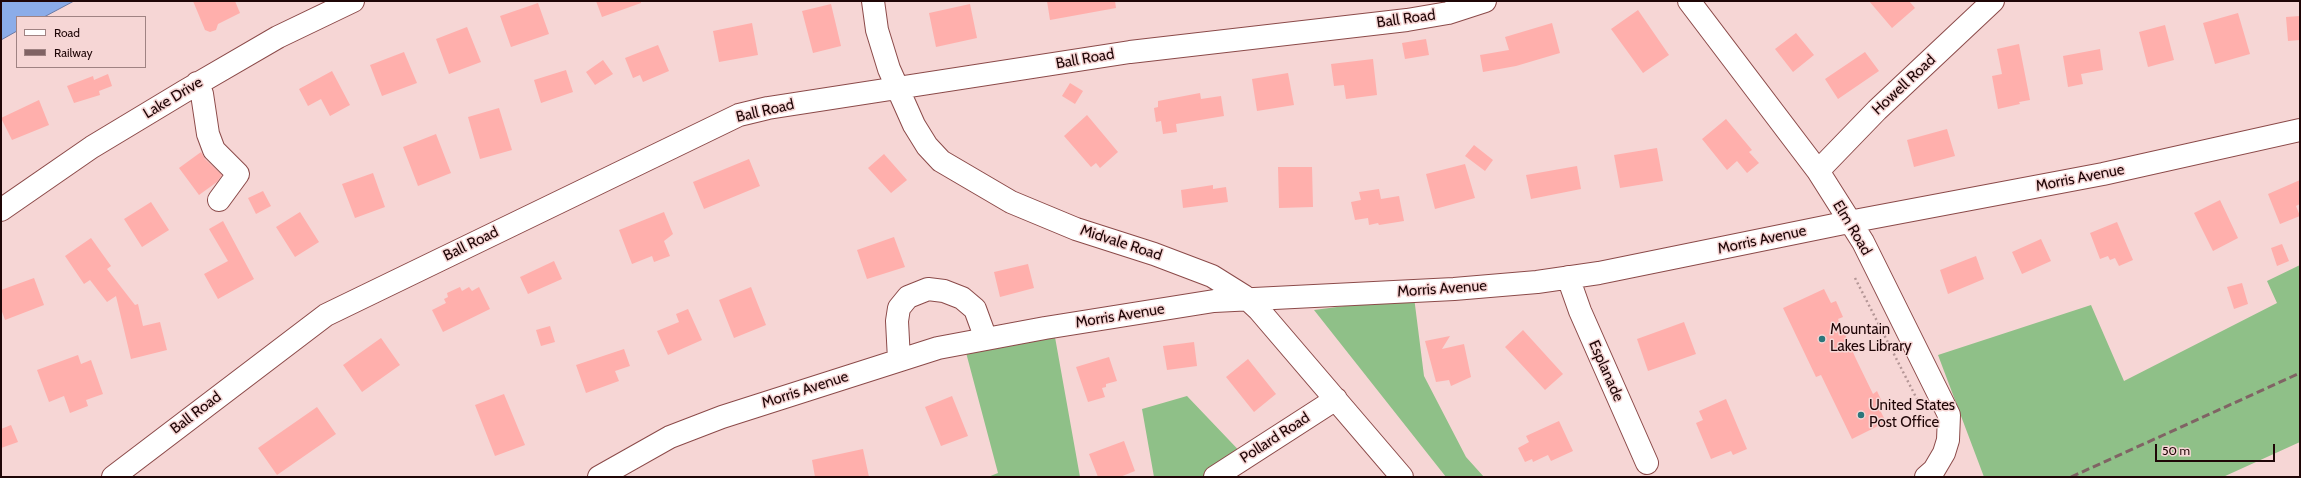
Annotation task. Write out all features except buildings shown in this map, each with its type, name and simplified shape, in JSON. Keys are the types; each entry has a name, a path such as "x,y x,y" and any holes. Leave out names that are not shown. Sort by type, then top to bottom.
{"street":[{"name":"Lake Drive","path":"1,210 92,147 198,83 278,36 353,1"},
{"name":"Midvale Road","path":"873,1 877,30 889,69 897,88 914,126 927,146 941,161 1011,202 1076,229 1154,254 1212,276 1247,299 1336,399 1402,477"},
{"name":"Ball Road","path":"113,477 326,315 739,115 768,108 1130,52 1407,20 1448,13 1485,1"},
{"name":"Elm Road","path":"1689,1 1818,171 1863,242 1950,414 1948,440 1944,453 1934,470 1926,477"},
{"name":"Howell Road","path":"1818,171 1877,110 1993,1"},
{"path":"198,83 202,94 208,134 214,150 238,174 219,200"},
{"name":"Morris Avenue","path":"599,477 670,437 722,417 938,348 1214,301 1454,289 1599,273 1849,222 2103,174 2300,130"},
{"name":"Esplanade","path":"1568,277 1580,311 1647,463"},
{"path":"899,360 897,321 899,308 908,297 928,289 944,291 966,302 975,309 986,339"},
{"name":"Pollard Road","path":"1215,477 1241,470 1336,399"}],"path":[{"path":"1855,278 1920,405"}],"green space":[{"path":"2300,265 2300,442 2223,477 1984,477 1938,355 2091,305 2124,381 2277,303 2267,281"},
{"path":"1414,297 1424,376 1466,457 1484,477 1446,477 1314,310"},
{"path":"1053,326 1080,477 988,477 998,473 964,345"},
{"path":"1187,396 1249,461 1233,471 1238,477 1154,477 1142,409"}],"water":[{"path":"1,1 74,1 46,16 16,16 16,32 1,40"}],"railway":[{"path":"2071,477 2300,373"}],"place":[{"name":"Mountain Lakes Library","path":"1822,339"},
{"name":"United States Post Office","path":"1861,415"}]}
